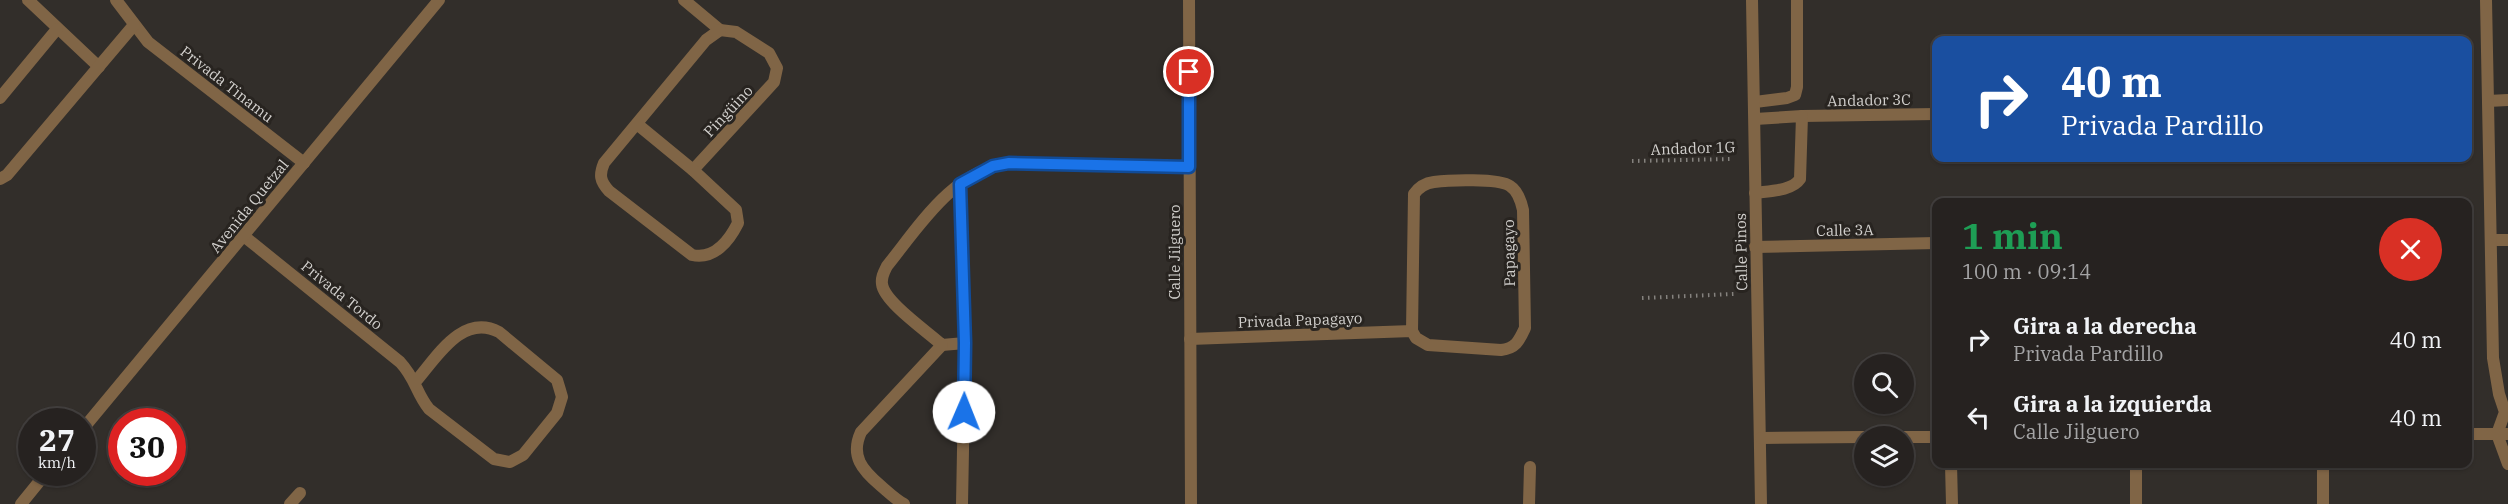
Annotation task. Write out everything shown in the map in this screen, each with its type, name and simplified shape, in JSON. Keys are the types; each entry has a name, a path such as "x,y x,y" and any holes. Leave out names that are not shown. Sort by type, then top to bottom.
{"street":[{"path":"28,0 99,67"},
{"name":"Privada Tinamu","path":"116,0 148,42 304,163"},
{"name":"Avenida Quetzal","path":"96,413 245,237 439,0"},
{"path":"637,124 733,205 738,218 735,230 716,252 704,257 692,255 609,190 603,184 601,177 604,163 706,40 720,30 684,0"},
{"name":"Calle Jilguero","path":"1189,0 1191,504"},
{"name":"Calle Pinos","path":"1752,0 1761,504"},
{"path":"1755,102 1795,95 1797,87 1797,0"},
{"path":"2486,0 2493,358 2499,394 2505,412 2503,434 2508,464"},
{"path":"0,179 7,175 134,25"},
{"path":"0,98 57,29"},
{"name":"Pingüino","path":"693,170 774,82 777,68 769,53 736,32 720,30"},
{"path":"2488,101 2508,100"},
{"name":"Andador 3C","path":"1755,119 1932,114"},
{"path":"1755,193 1789,187 1798,183 1802,116"},
{"path":"942,345 889,298 881,284 882,275 939,202 960,184 993,166 1009,163 1189,167"},
{"name":"Papagayo","path":"1434,182 1508,184 1516,192 1523,210 1526,328 1518,344 1501,350 1428,345 1416,338 1412,331 1414,194 1418,188 1434,182"},
{"path":"960,184 965,343 962,504"},
{"name":"Privada Tordo","path":"245,237 400,362 416,381 423,401 429,409 494,459 503,462 517,460 523,455 557,413 562,397 557,380 499,332 488,326 468,327 416,381"},
{"path":"2492,240 2508,240"},
{"name":"Calle 3A","path":"1755,247 1932,243"},
{"name":"Privada Papagayo","path":"1190,339 1412,331"},
{"path":"904,504 866,473 858,461 856,443 861,432 942,345 965,343"},
{"path":"2472,434 2503,434"},
{"path":"1761,438 1854,437"},
{"path":"1914,437 1932,437"},
{"path":"1529,504 1530,467"},
{"path":"1952,468 1952,504"},
{"path":"2136,468 2136,504"},
{"path":"2323,468 2323,504"},
{"path":"21,504 36,486"},
{"path":"290,504 300,493"}],"path":[{"name":"Andador 1G","path":"1632,161 1755,158"},
{"path":"1642,298 1757,293"}],"route":[{"path":"964,412 965,343 960,184 993,166 1009,163 1189,167 1189,72"}]}
